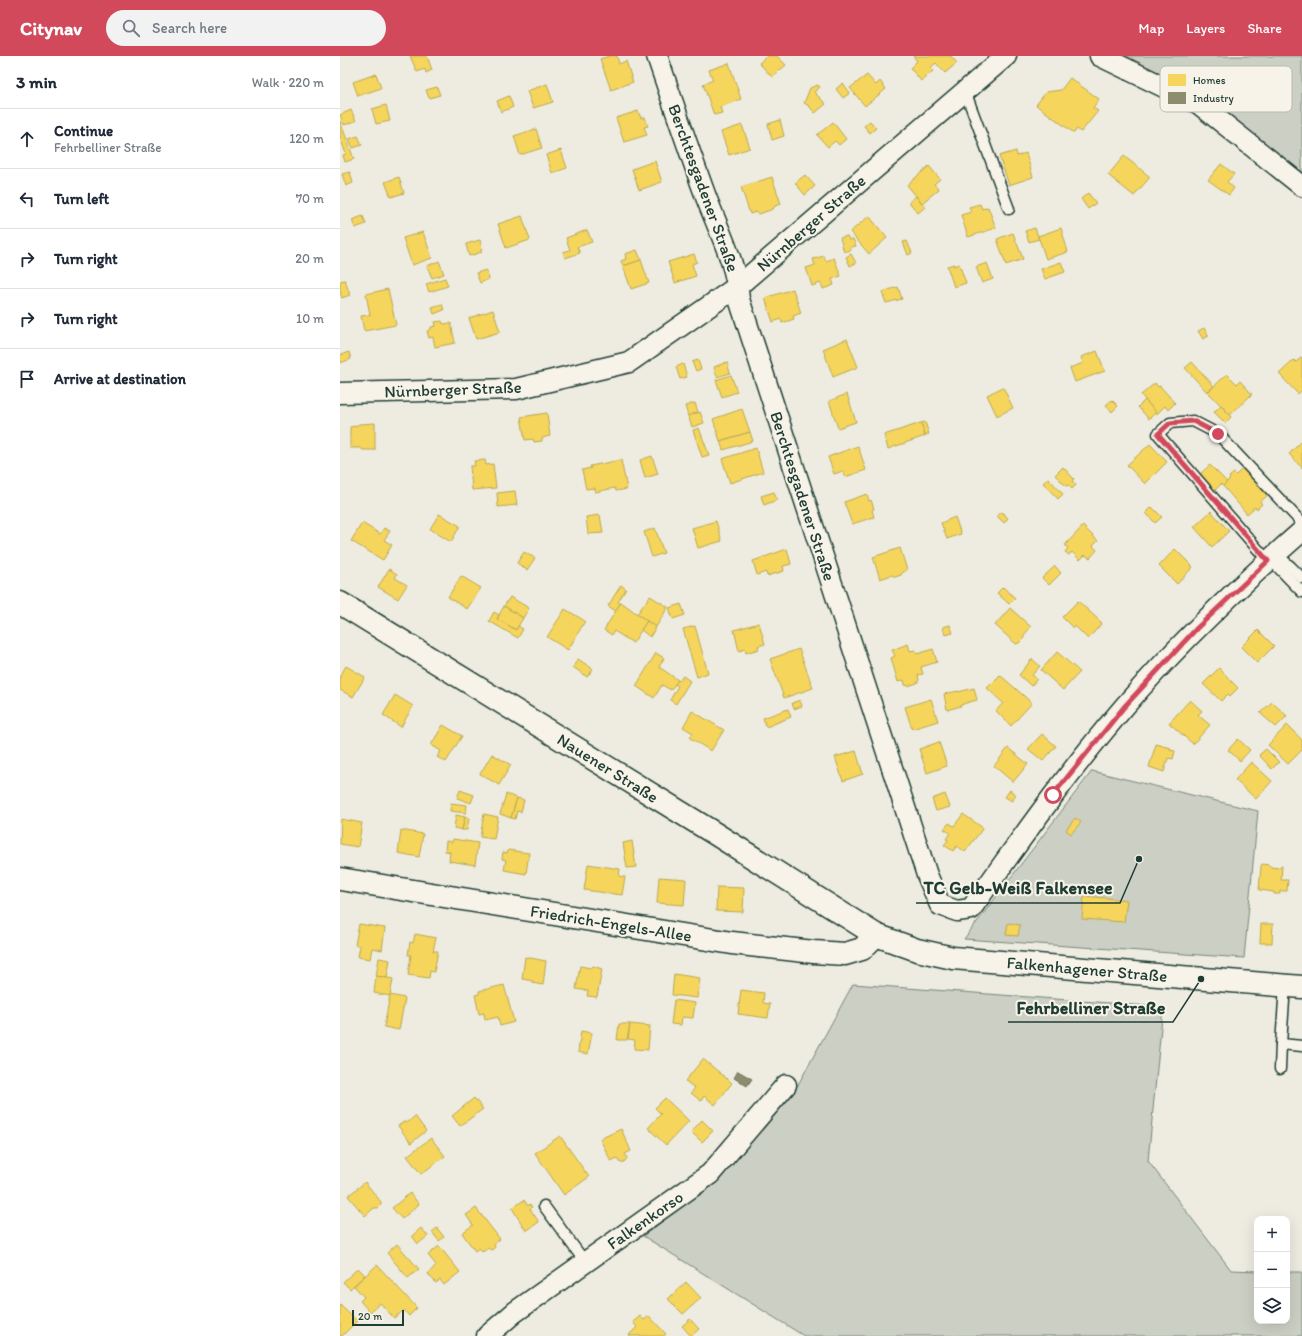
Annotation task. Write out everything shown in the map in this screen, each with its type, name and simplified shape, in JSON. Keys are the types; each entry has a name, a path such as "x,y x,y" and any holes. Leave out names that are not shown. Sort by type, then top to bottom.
{"main road":[{"name":"Nauener Straße","path":"340,603 714,833 876,935"},
{"name":"Friedrich-Engels-Allee","path":"340,879 747,945 845,954 862,949 876,935"},
{"name":"Falkenhagener Straße","path":"876,935 917,950 953,958 1293,987"}],"street":[{"name":"Berchtesgadener Straße","path":"657,56 706,197 733,265 738,286 739,299 927,875 940,905 957,911 971,909 1053,795 1124,707 1197,628 1271,558"},
{"name":"Nürnberger Straße","path":"340,393 516,389 629,362 738,286 1006,56"},
{"path":"1100,56 1160,85"},
{"path":"1209,112 1302,186"},
{"path":"1271,558 1302,531"},
{"name":"Falkenkorso","path":"487,1336 515,1312 710,1174 786,1086"}],"lane":[{"path":"965,91 1008,209"},
{"path":"1302,523 1218,434 1193,421 1170,423 1158,434 1302,592"},
{"path":"1271,558 1291,567 1302,578"},
{"path":"1280,1069 1281,1044 1293,987"},
{"path":"1281,1044 1302,1046"},
{"path":"544,1206 585,1262"}],"shaded area":[{"path":"1113,56 1302,56 1302,179 1199,112 1292,112 1292,66 1160,66 1160,87"},
{"path":"1092,771 1258,811 1244,958 964,939"},
{"path":"853,984 1163,1007 1148,1161 1231,1270 1254,1271 1254,1324 1290,1324 1290,1272 1302,1272 1302,1336 804,1336 643,1236 719,1179 794,1092"}],"building: Homes":[{"path":"410,56 427,56 432,70 426,73 425,69 417,72"},
{"path":"609,56 617,56 619,64 626,61 633,82 611,90 600,59"},
{"path":"767,56 777,56 786,65 772,77 759,63"},
{"path":"913,56 951,56 957,63 945,73 936,63 930,68 933,71 921,81 910,68 917,61"},
{"path":"729,63 741,99 720,107 722,113 714,115 703,84 713,80 709,70"},
{"path":"376,74 381,88 358,96 353,82"},
{"path":"867,75 876,85 880,81 886,89 865,106 850,88"},
{"path":"1070,78 1099,99 1093,108 1098,111 1081,132 1077,129 1074,133 1036,105 1046,92 1061,90"},
{"path":"843,83 850,93 843,98 836,89"},
{"path":"547,84 553,102 533,108 527,91"},
{"path":"818,85 820,87 814,92 826,104 815,113 804,103 810,88"},
{"path":"437,87 440,95 429,98 426,90"},
{"path":"509,96 513,107 501,112 497,101"},
{"path":"386,105 390,121 376,124 372,109"},
{"path":"351,110 356,121 344,125 340,115"},
{"path":"638,111 641,118 645,117 648,126 644,127 647,135 624,142 616,118"},
{"path":"780,120 784,136 772,140 768,124"},
{"path":"340,121 354,159 345,162 343,155 346,154 340,137"},
{"path":"870,121 876,128 870,133 864,126"},
{"path":"833,122 846,139 839,145 835,141 828,147 817,135"},
{"path":"742,125 750,148 729,155 721,132"},
{"path":"536,129 542,148 520,155 514,136"},
{"path":"358,136 362,145 353,148 349,139"},
{"path":"561,150 567,168 552,173 546,155"},
{"path":"1016,151 1017,156 1026,153 1033,177 1009,185 999,156"},
{"path":"1124,156 1150,177 1134,196 1108,175"},
{"path":"655,161 662,182 639,190 632,169"},
{"path":"1221,164 1234,174 1227,182 1234,188 1229,195 1208,180"},
{"path":"929,166 940,179 934,184 939,189 922,203 907,185"},
{"path":"350,172 353,183 346,186 342,174"},
{"path":"805,175 815,186 805,195 795,183"},
{"path":"399,177 404,193 391,197 385,182"},
{"path":"772,177 781,204 775,206 773,209 759,214 756,212 750,214 741,187"},
{"path":"1088,193 1096,203 1088,209 1081,199"},
{"path":"916,196 925,207 918,213 909,202"},
{"path":"980,204 982,209 988,207 996,228 968,237 961,215 971,212 969,207"},
{"path":"363,216 366,224 355,228 352,220"},
{"path":"522,216 530,240 506,248 498,224"},
{"path":"869,216 887,238 869,254 850,232"},
{"path":"1035,228 1039,239 1029,242 1025,231"},
{"path":"1061,228 1068,252 1046,259 1038,236"},
{"path":"587,230 592,242 577,247 580,253 565,258 563,252 570,250 566,238"},
{"path":"423,232 432,258 412,265 403,238"},
{"path":"1013,233 1023,259 1006,265 997,239"},
{"path":"847,236 849,240 853,239 856,246 851,247 851,250 844,252 840,238"},
{"path":"480,240 482,252 469,256 466,244"},
{"path":"907,241 912,253 908,255 903,242"},
{"path":"637,250 641,260 623,266 621,261 626,259 625,254"},
{"path":"694,254 697,262 692,264 696,276 675,283 668,262"},
{"path":"851,254 856,263 850,266 846,257"},
{"path":"824,256 826,261 834,258 841,276 832,279 834,285 823,289 821,283 812,286 806,268 815,265 813,259"},
{"path":"641,260 649,283 631,289 623,266"},
{"path":"439,261 444,274 432,278 427,266"},
{"path":"1061,262 1065,272 1045,279 1041,269"},
{"path":"987,263 993,279 982,283 976,267"},
{"path":"954,264 954,266 959,264 966,283 954,287 947,266"},
{"path":"486,270 489,279 480,283 476,273"},
{"path":"445,278 448,286 429,292 426,284"},
{"path":"345,280 350,295 342,298 340,292 340,281"},
{"path":"898,287 902,299 886,303 882,292"},
{"path":"388,289 396,325 364,331 361,316 370,315 366,294"},
{"path":"793,289 801,313 793,316 794,319 782,323 781,319 773,322 765,298"},
{"path":"442,304 444,310 434,314 432,307"},
{"path":"493,310 500,332 476,339 469,318"},
{"path":"442,321 443,324 451,323 455,343 435,347 433,337 429,338 427,331 431,329 431,327 436,326 435,322"},
{"path":"1204,328 1209,336 1203,339 1198,331"},
{"path":"847,339 858,367 833,377 823,349"},
{"path":"1097,351 1105,371 1075,382 1070,368 1083,363 1081,357"},
{"path":"349,352 351,359 340,363 340,355"},
{"path":"1302,357 1302,390 1298,394 1279,374 1294,360 1296,362"},
{"path":"698,360 701,369 696,371 692,362"},
{"path":"727,362 730,373 717,377 714,367"},
{"path":"1192,362 1214,386 1207,392 1185,368"},
{"path":"683,364 687,377 680,379 676,367"},
{"path":"1227,374 1237,384 1240,381 1252,394 1230,415 1208,392"},
{"path":"731,375 737,392 722,397 716,380"},
{"path":"1155,383 1158,387 1160,386 1175,403 1168,410 1165,406 1157,414 1141,395"},
{"path":"1003,387 1013,408 997,416 987,395"},
{"path":"847,394 856,422 838,428 829,401"},
{"path":"1112,400 1118,406 1112,412 1106,405"},
{"path":"1145,400 1156,412 1149,419 1138,407"},
{"path":"695,403 698,412 688,416 685,406"},
{"path":"1221,405 1231,417 1225,423 1214,412"},
{"path":"742,409 750,432 720,441 713,419"},
{"path":"700,412 704,423 692,427 688,416"},
{"path":"547,413 550,436 542,438 542,441 534,442 533,439 525,440 521,417"},
{"path":"925,422 929,434 925,435 921,423"},
{"path":"375,423 375,450 350,448 350,427 359,424"},
{"path":"921,423 925,436 888,449 884,435"},
{"path":"699,428 709,455 702,457 693,430"},
{"path":"750,432 753,441 723,450 720,441"},
{"path":"1302,441 1302,468 1289,454"},
{"path":"1150,444 1167,462 1145,484 1127,465"},
{"path":"858,446 866,470 845,477 843,471 834,474 828,457"},
{"path":"756,448 763,472 730,483 722,459"},
{"path":"652,456 658,474 645,478 640,460"},
{"path":"485,460 486,465 493,464 496,488 472,490 470,466 475,466 474,461"},
{"path":"621,460 627,489 616,491 615,488 595,492 595,488 586,489 582,470 591,468 590,466"},
{"path":"1210,465 1227,482 1223,486 1221,484 1214,491 1199,475"},
{"path":"1063,467 1074,479 1072,481 1076,485 1072,489 1068,485 1066,486 1055,475"},
{"path":"1243,468 1258,482 1257,483 1268,495 1260,502 1262,504 1257,509 1255,507 1247,514 1223,486 1230,479 1229,477 1234,473 1236,475"},
{"path":"1048,478 1063,494 1058,499 1043,483"},
{"path":"515,491 517,505 498,507 497,493"},
{"path":"774,492 777,500 764,505 761,496"},
{"path":"867,494 874,509 872,510 874,517 852,524 844,502"},
{"path":"1152,507 1162,517 1155,523 1146,513"},
{"path":"1211,511 1229,531 1212,547 1194,527"},
{"path":"1002,512 1008,518 1004,523 997,516"},
{"path":"439,514 460,526 451,542 430,529"},
{"path":"600,515 603,533 588,534 586,517"},
{"path":"955,517 961,534 947,539 941,523"},
{"path":"716,521 722,541 698,548 692,528"},
{"path":"362,523 380,534 384,528 390,531 384,540 392,545 383,560 351,541"},
{"path":"1083,526 1098,541 1093,546 1097,550 1090,558 1085,555 1080,560 1072,552 1069,555 1065,552 1068,548 1065,545"},
{"path":"655,528 664,553 652,557 644,532"},
{"path":"900,548 907,570 901,575 895,577 892,575 880,579 873,557"},
{"path":"787,549 791,564 783,566 784,571 767,576 766,572 757,575 753,561"},
{"path":"1175,549 1193,567 1177,584 1159,566"},
{"path":"524,552 535,558 527,570 517,563"},
{"path":"1055,566 1061,573 1049,585 1042,578"},
{"path":"389,569 397,574 395,578 407,585 398,599 378,587"},
{"path":"461,576 481,588 467,609 448,597"},
{"path":"621,585 626,589 618,602 620,604 616,611 608,606"},
{"path":"1003,587 1015,598 1009,604 997,593"},
{"path":"650,596 668,607 656,627 637,614"},
{"path":"510,597 529,608 523,618 504,606"},
{"path":"1078,601 1102,623 1088,639 1075,626 1073,628 1062,617"},
{"path":"621,602 647,621 633,643 614,631 612,635 604,630"},
{"path":"681,604 685,615 673,619 669,608"},
{"path":"504,606 523,618 516,630 497,619"},
{"path":"1010,608 1031,627 1024,635 1024,638 1016,644 995,625"},
{"path":"565,609 585,621 568,650 547,637"},
{"path":"494,612 499,615 497,619 516,630 518,626 523,629 518,638 489,621"},
{"path":"647,621 656,627 650,637 641,630"},
{"path":"759,623 765,644 758,646 759,649 746,653 745,649 739,651 734,630"},
{"path":"950,625 953,633 945,635 943,627"},
{"path":"695,626 708,673 697,677 683,629"},
{"path":"1258,630 1274,646 1257,663 1241,647"},
{"path":"908,644 910,651 915,650 917,654 933,649 937,662 921,667 923,674 918,675 919,680 917,683 908,686 905,685 904,680 898,682 891,658 895,656 892,650"},
{"path":"799,649 813,688 784,698 770,659"},
{"path":"1057,652 1080,672 1063,690 1041,670"},
{"path":"656,653 664,658 659,667 678,680 671,690 662,685 654,698 636,686"},
{"path":"578,659 593,669 587,677 573,667"},
{"path":"1032,659 1040,666 1032,675 1037,679 1031,686 1019,675"},
{"path":"346,666 365,677 353,697 340,690 340,676"},
{"path":"1219,668 1238,688 1230,696 1228,694 1221,701 1203,684"},
{"path":"1000,675 1032,703 1011,726 996,711 1003,703 987,688"},
{"path":"683,676 690,681 676,704 670,700 678,686 675,684"},
{"path":"974,688 977,700 947,710 944,694"},
{"path":"395,695 413,706 401,727 383,715"},
{"path":"931,699 938,721 912,729 905,707"},
{"path":"800,700 802,706 794,709 792,703"},
{"path":"1190,700 1202,711 1198,715 1210,725 1193,744 1169,723"},
{"path":"1272,702 1287,716 1276,727 1260,713"},
{"path":"788,709 791,717 766,727 763,718"},
{"path":"692,711 724,730 711,751 690,738 693,733 683,727"},
{"path":"443,725 462,736 446,762 437,757 441,751 431,745"},
{"path":"1287,725 1302,740 1302,750 1288,764 1268,745"},
{"path":"1042,734 1056,746 1043,761 1028,749"},
{"path":"1238,739 1250,750 1240,761 1228,750"},
{"path":"939,742 947,766 927,773 919,749"},
{"path":"1156,744 1171,748 1170,750 1175,751 1173,759 1168,758 1164,772 1149,767"},
{"path":"1008,748 1028,764 1013,782 994,766"},
{"path":"1266,749 1279,762 1272,769 1259,755"},
{"path":"856,751 863,774 843,781 835,757"},
{"path":"492,754 511,765 499,785 480,774"},
{"path":"1251,762 1272,781 1256,799 1235,780"},
{"path":"460,790 474,795 471,803 457,798"},
{"path":"1010,790 1016,795 1012,801 1005,797"},
{"path":"506,794 517,798 511,818 500,814"},
{"path":"945,794 950,807 936,811 932,799"},
{"path":"517,798 524,800 521,812 517,811 515,819 511,818"},
{"path":"451,803 467,805 466,813 450,811"},
{"path":"484,814 498,817 494,839 480,837"},
{"path":"963,814 983,828 965,852 957,846 953,851 944,845 948,840 946,839 950,833 944,829 949,823 954,826"},
{"path":"456,815 465,817 462,830 454,828"},
{"path":"465,817 469,818 467,830 462,830"},
{"path":"1075,818 1081,822 1071,834 1066,830"},
{"path":"341,819 362,823 358,847 340,844"},
{"path":"401,830 423,834 419,857 398,853"},
{"path":"453,839 478,843 475,865 449,861 450,852 445,851 446,841 452,842"},
{"path":"632,841 636,867 627,868 623,843"},
{"path":"508,850 529,853 526,874 504,870 506,860 502,859 503,852 507,853"},
{"path":"588,864 620,869 619,876 625,877 622,895 584,890"},
{"path":"1262,864 1280,868 1280,866 1282,866 1281,880 1288,880 1287,891 1280,891 1280,894 1274,894 1274,892 1259,890"},
{"path":"659,877 686,879 684,905 657,903"},
{"path":"717,887 744,888 743,912 716,911"},
{"path":"1084,896 1127,900 1124,922 1082,919"},
{"path":"1008,923 1020,925 1018,936 1006,935"},
{"path":"359,924 385,928 382,950 372,948 370,959 358,957 360,946 355,945"},
{"path":"1261,924 1273,924 1272,943 1260,943"},
{"path":"415,934 436,938 433,951 438,951 434,972 430,971 429,978 408,975 411,955 408,955 410,942 413,943"},
{"path":"525,957 546,961 543,985 522,979"},
{"path":"379,958 390,960 387,978 376,976"},
{"path":"580,966 591,968 593,966 602,969 597,997 587,996 588,991 576,989"},
{"path":"674,974 700,978 697,998 672,995"},
{"path":"376,976 393,979 390,996 374,993"},
{"path":"504,985 514,1022 500,1026 498,1017 485,1020 484,1013 479,1014 475,995 479,994 479,991"},
{"path":"741,990 764,993 763,1003 770,1004 768,1018 738,1014"},
{"path":"390,995 405,998 399,1030 384,1027"},
{"path":"674,1000 695,1003 693,1018 682,1017 681,1025 671,1024"},
{"path":"619,1024 630,1024 627,1040 617,1040"},
{"path":"630,1024 650,1026 648,1050 634,1049 635,1040 628,1039"},
{"path":"581,1031 592,1033 588,1054 578,1052"},
{"path":"703,1059 732,1083 715,1105 704,1096 701,1101 691,1093 695,1088 685,1081"},
{"path":"474,1098 483,1109 460,1126 452,1116"},
{"path":"665,1098 689,1121 666,1145 648,1128 661,1114 655,1108"},
{"path":"415,1116 426,1131 411,1143 398,1126 405,1121 407,1123"},
{"path":"702,1120 713,1131 702,1142 691,1132"},
{"path":"621,1129 631,1151 625,1154 627,1158 622,1163 619,1162 617,1158 611,1161 600,1139"},
{"path":"560,1136 589,1177 564,1195 535,1153"},
{"path":"431,1138 445,1156 421,1174 407,1156"},
{"path":"365,1182 381,1202 381,1205 378,1208 374,1208 365,1216 348,1196"},
{"path":"410,1193 419,1204 402,1219 392,1208"},
{"path":"524,1200 528,1206 530,1204 532,1207 530,1209 539,1222 526,1231 512,1208"},
{"path":"476,1208 500,1239 494,1244 495,1247 491,1250 488,1248 483,1252 479,1248 475,1251 462,1233 473,1225 466,1215"},
{"path":"421,1228 428,1236 418,1244 412,1236"},
{"path":"437,1228 444,1237 439,1241 432,1232"},
{"path":"397,1244 419,1269 408,1278 387,1253"},
{"path":"439,1246 460,1272 444,1285 440,1280 436,1283 428,1274 436,1265 428,1255"},
{"path":"377,1265 417,1308 409,1316 404,1310 394,1318 380,1303 370,1312 360,1301 364,1297 354,1286"},
{"path":"358,1268 365,1275 350,1289 343,1282"},
{"path":"686,1282 701,1298 683,1314 668,1299"},
{"path":"340,1305 357,1321 342,1336 340,1336"},
{"path":"640,1316 644,1320 649,1316 666,1334 664,1336 630,1336 629,1335 637,1327 633,1322"},
{"path":"690,1319 699,1329 691,1336 682,1326"}],"building: Industry":[{"path":"738,1071 752,1079 747,1086 734,1078"}],"place":[{"name":"TC Gelb-Weiß Falkensee","path":"1139,859"},
{"name":"Fehrbelliner Straße","path":"1201,979"}],"route":[{"path":"1053,795 1124,707 1197,628 1268,561 1158,434 1170,423 1193,421 1218,434"}]}
